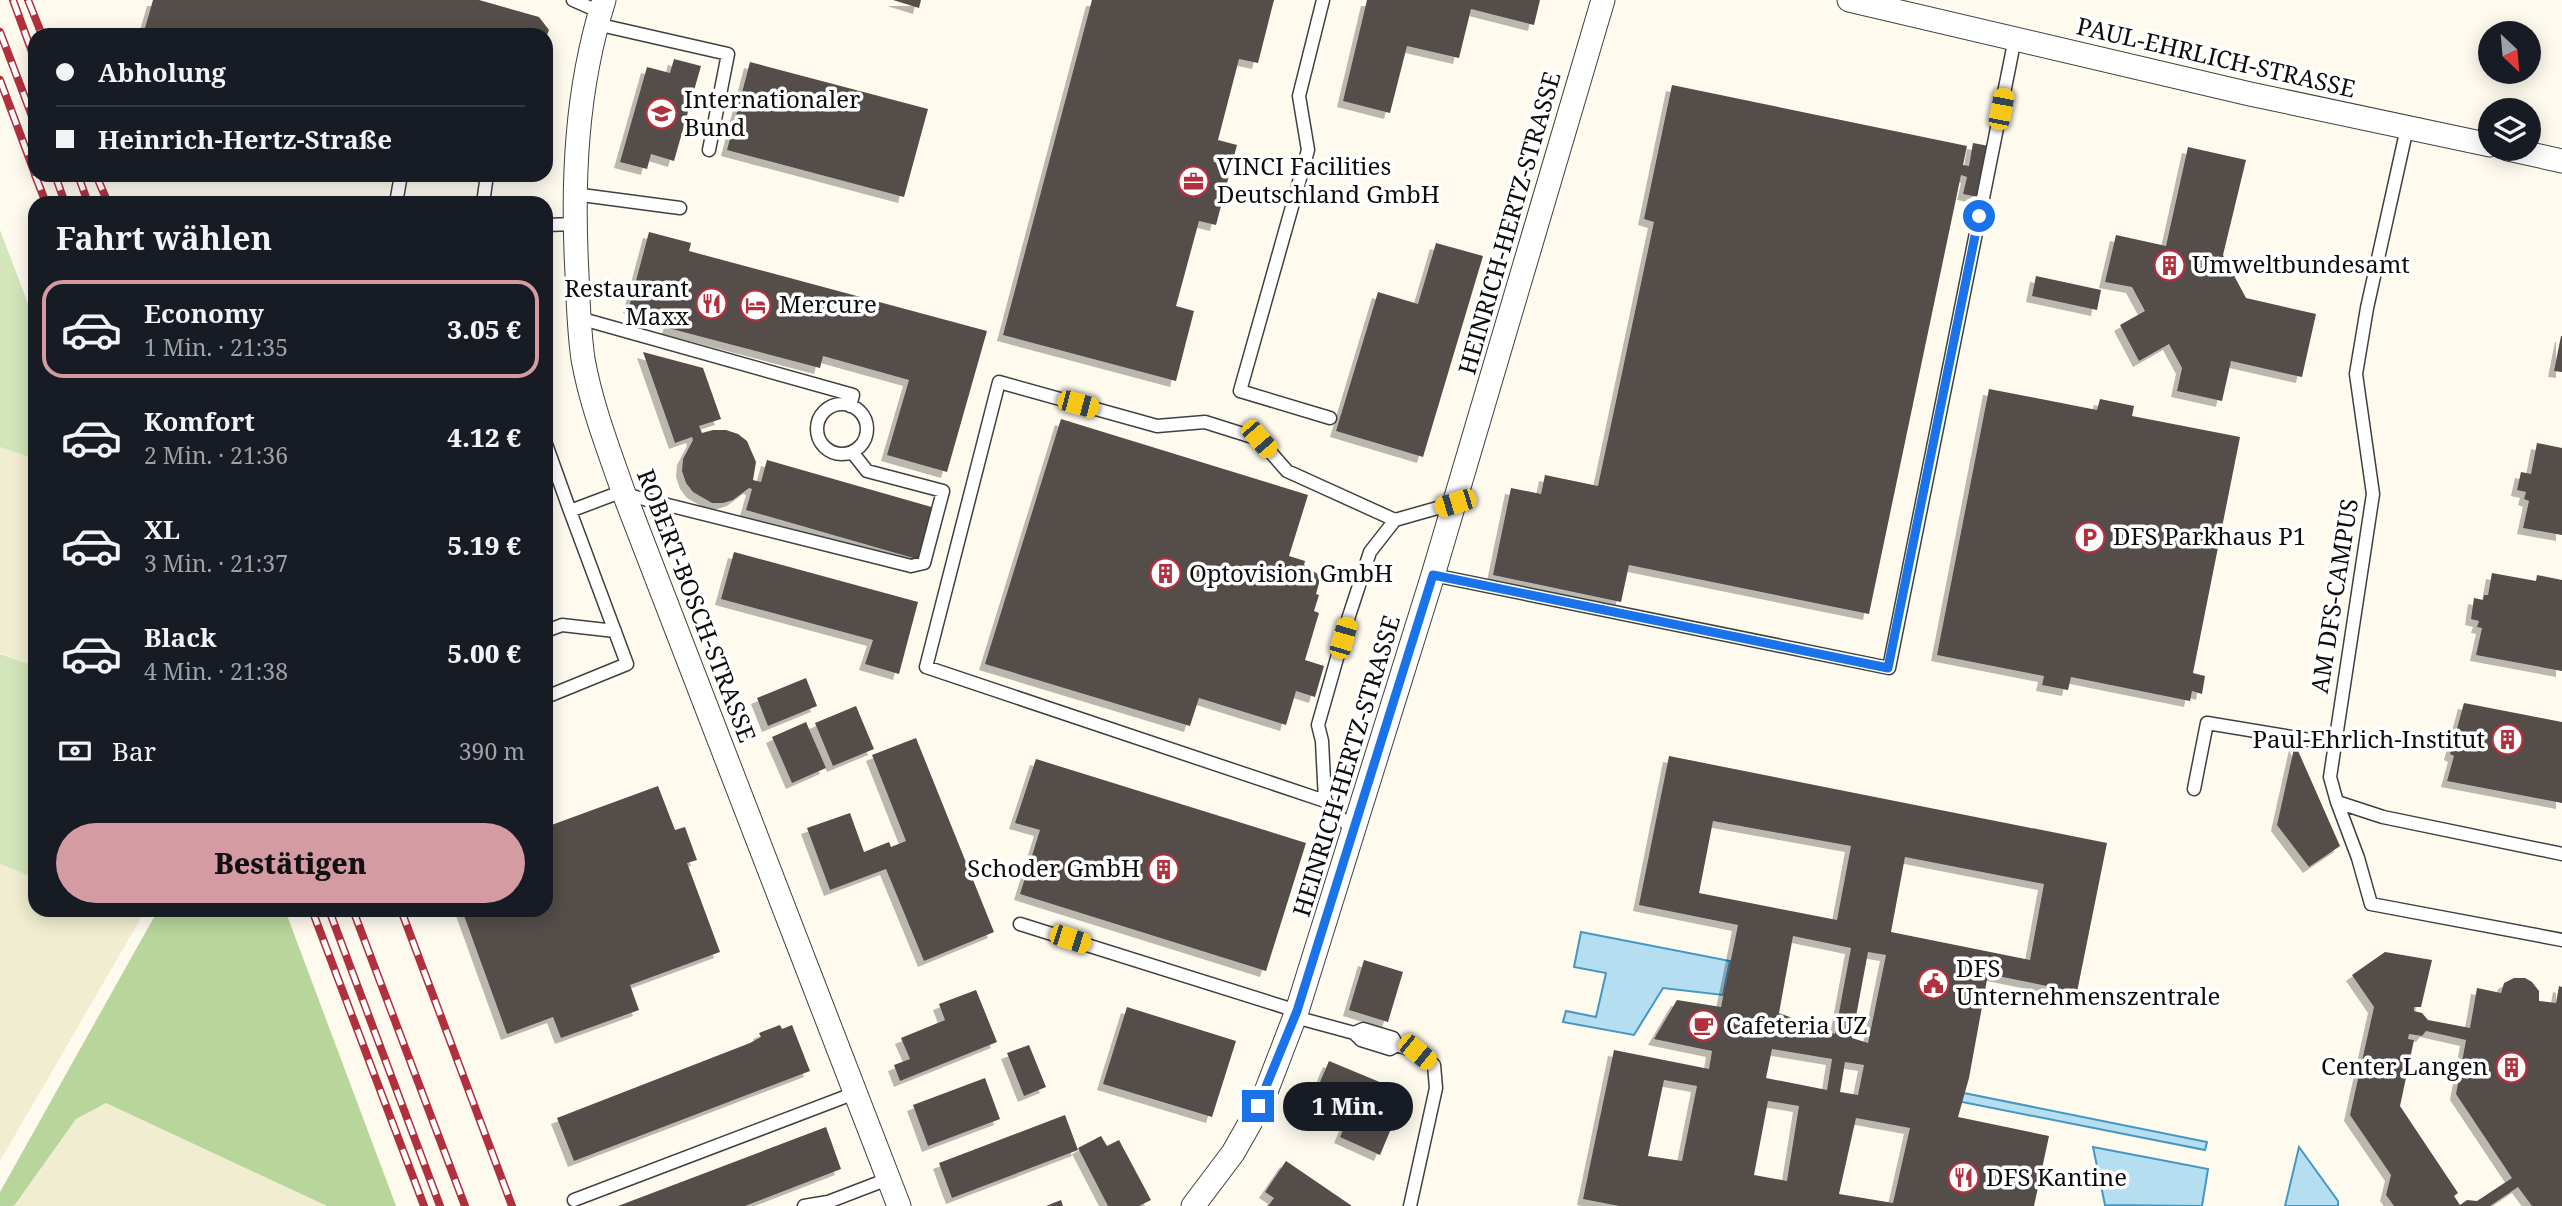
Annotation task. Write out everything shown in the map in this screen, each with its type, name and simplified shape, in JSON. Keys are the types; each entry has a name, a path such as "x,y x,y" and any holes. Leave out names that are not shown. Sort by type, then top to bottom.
{"street":[{"name":"HEINRICH-HERTZ-STRASSE","path":"1193,1206 1233,1153 1250,1123 1296,1014 1455,503 1603,0"},
{"name":"PAUL-EHRLICH-STRASSE","path":"1849,0 2250,94 2478,143"},
{"name":"ROBERT-BOSCH-STRASSE","path":"600,12 584,78 574,194 579,318 583,359 590,390 624,493 899,1206"},
{"path":"2541,156 2562,161"}],"lane":[{"path":"573,0 600,12 729,54 709,150"},
{"path":"1323,0 1299,96 1308,150 1240,391 1330,418"},
{"path":"1433,575 1888,668 2015,38"},
{"name":"AM DFS-CAMPUS","path":"2407,128 2367,308 2356,374 2373,494 2330,777 2371,904 2562,940"},
{"path":"574,194 680,208"},
{"path":"553,225 575,223"},
{"path":"579,318 853,395 850,406"},
{"path":"1353,831 1325,801 926,667 999,382 1157,426 1205,422 1259,439 1287,471 1395,520"},
{"path":"833,406 850,406 862,414 867,426 864,441 852,452 845,454 829,450 821,442 817,430 818,422 833,406"},
{"path":"570,512 624,493 911,566 924,563 943,491 867,471 852,452"},
{"path":"553,464 627,664 553,695"},
{"path":"1325,801 1322,741 1318,725 1370,552 1395,520 1455,503"},
{"path":"553,628 562,625 615,631"},
{"path":"2194,789 2207,723 2334,744"},
{"path":"2337,802 2383,817 2562,854"},
{"path":"1020,923 1354,1033 1363,1030 1393,1038 1397,1045 1417,1052 1434,1066 1436,1088 1410,1206"},
{"path":"574,1200 855,1093"},
{"path":"804,1206 828,1202 888,1179"}],"shaded area":[{"path":"0,447 28,457 28,663 0,653"},
{"path":"0,864 28,875 28,917 141,918 0,1161"},
{"path":"106,1103 327,1206 14,1206 76,1119"}],"green space":[{"path":"0,230 28,304 28,457 0,447"},
{"path":"0,654 28,664 28,875 0,864"},
{"path":"154,917 288,917 396,1206 327,1206 106,1103 76,1119 14,1206 0,1206 0,1192"}],"water":[{"path":"1581,932 1730,961 1723,995 1663,988 1634,1035 1563,1022 1566,1011 1596,1017 1606,973 1574,967"},
{"path":"1944,1089 2207,1142 2205,1150 1942,1098"},
{"path":"2093,1147 2208,1169 2202,1206 2105,1205"},
{"path":"2299,1147 2338,1201 2338,1206 2285,1206"}],"building":[{"path":"153,0 479,0 539,17 547,28 145,28"},
{"path":"893,0 921,0 919,8"},
{"path":"1092,0 1274,0 1258,63 1239,59 1218,140 1237,145 1216,225 1199,221 1176,306 1194,311 1176,381 1003,335"},
{"path":"1367,0 1540,0 1534,25 1471,9 1459,58 1407,46 1390,113 1343,101"},
{"name":"Internationaler Bund","path":"674,59 701,66 674,161 651,154 647,169 620,162 647,67 670,73"},
{"path":"750,62 928,109 904,197 727,150"},
{"path":"1672,85 1967,146 1963,165 1969,166 1973,143 1989,146 1978,197 1963,194 1967,177 1961,175 1869,614 1629,565 1621,602 1493,575 1511,488 1541,494 1545,475 1598,486 1654,222 1644,219"},
{"name":"Umweltbundesamt","path":"2188,147 2246,160 2223,255 2246,298 2316,314 2302,377 2231,361 2222,401 2177,391 2182,368 2169,344 2139,361 2120,325 2145,311 2132,287 2105,282 2116,235 2166,246"},
{"path":"649,232 691,243 689,251 987,331 947,472 887,455 909,380 823,356 820,368 668,328 671,318 629,307"},
{"path":"1436,243 1483,256 1423,457 1336,431 1378,292 1418,304"},
{"path":"2036,276 2101,290 2097,310 2032,296"},
{"path":"2562,336 2562,372 2554,371"},
{"path":"643,352 703,368 721,419 699,426 702,433 726,430 747,441 756,462 753,480 761,482 767,460 935,508 920,560 746,510 752,489 749,488 733,500 723,503 712,503 693,492 682,471 683,459 692,437 675,443"},
{"name":"DFS Parkhaus P1","path":"1989,389 2097,410 2100,399 2134,406 2132,416 2240,437 2193,673 2205,676 2202,694 2192,691 2190,701 2071,677 2068,690 2042,685 2044,676 1937,655"},
{"name":"Optovision GmbH","path":"1061,419 1308,495 1289,556 1305,561 1304,565 1319,575 1316,594 1319,595 1314,611 1319,613 1305,660 1324,666 1315,697 1296,691 1286,725 1199,698 1190,726 985,664"},
{"path":"2537,443 2562,448 2562,535 2523,528 2529,501 2524,499 2526,492 2517,490 2521,472 2531,474"},
{"path":"734,552 918,602 899,674 865,664 873,640 721,599"},
{"name":"Paul-Ehrlich-Institut","path":"2492,573 2536,581 2537,575 2562,580 2562,671 2476,655 2482,628 2477,627 2479,621 2471,619 2474,598 2483,600 2484,595 2488,595"},
{"path":"806,678 817,706 768,726 757,698"},
{"name":"Paul-Ehrlich-Institut","path":"2464,703 2562,722 2562,803 2447,781 2454,756 2450,754"},
{"path":"856,706 874,749 833,766 815,723"},
{"path":"806,722 826,768 792,783 772,737"},
{"path":"916,738 994,932 924,961 886,869 830,890 807,828 850,813 864,852 889,842 891,847 906,841 872,755"},
{"path":"2295,744 2340,846 2309,867 2277,825"},
{"name":"DFS Unternehmenszentrale","path":"1669,756 2107,843 2077,992 1988,974 1969,1078 1958,1117 2049,1136 2034,1206 1619,1206 1583,1199 1614,1050 1709,1069 1712,1051 1654,1039 1677,1000 1721,1007 1738,925 1639,905","holes":["1713,821 1851,846 1837,920 1699,893","1905,857 2044,884 2030,960 1891,932","1793,936 1851,948 1835,1034 1779,1013","1868,952 1886,955 1868,1043 1852,1038","1772,1049 1832,1059 1827,1090 1766,1078","1845,1062 1864,1065 1858,1095 1840,1092","1664,1080 1697,1086 1682,1161 1648,1156","1768,1101 1799,1106 1787,1181 1754,1175","1856,1118 1910,1128 1893,1203 1839,1194"]},
{"name":"Schoder GmbH","path":"1036,759 1306,843 1266,971 1020,894 1040,830 1015,823"},
{"path":"658,786 675,830 685,827 697,860 687,863 720,952 630,985 639,1010 561,1038 553,1017 507,1034 465,917 553,917 553,824"},
{"name":"Center Langen","path":"2385,952 2432,960 2421,1007 2414,1007 2414,1011 2422,1013 2428,1020 2470,1028 2477,988 2501,993 2504,983 2514,978 2525,978 2539,991 2539,1001 2556,1003 2559,986 2562,987 2562,1206 2532,1206 2518,1187 2490,1206 2394,1206 2386,1195 2391,1175 2350,1115 2374,1007 2352,975","holes":["2426,1031 2466,1040 2456,1094 2512,1178 2477,1201 2467,1200 2460,1205 2454,1196 2458,1193 2400,1106 2414,1040 2408,1039 2409,1034 2422,1036"]},
{"path":"1364,960 1403,972 1388,1022 1349,1010"},
{"path":"976,990 997,1042 900,1081 894,1065 910,1059 901,1038 945,1020 939,1004"},
{"path":"1127,1007 1236,1041 1212,1117 1103,1084"},
{"path":"780,1025 782,1029 792,1025 810,1071 574,1161 557,1118 750,1043 761,1037 759,1033"},
{"path":"1029,1045 1046,1087 1024,1096 1007,1053"},
{"path":"1329,1061 1406,1093 1380,1155 1340,1137 1357,1098 1320,1082"},
{"path":"985,1078 1000,1119 928,1146 913,1105"},
{"path":"1065,1115 1078,1150 952,1198 939,1163"},
{"path":"826,1127 841,1169 745,1206 618,1206"},
{"path":"1101,1136 1107,1146 1119,1140 1151,1200 1139,1206 1108,1206 1078,1148"},
{"path":"1286,1161 1352,1206 1268,1206 1274,1198 1265,1192"},
{"path":"1061,1200 1063,1206 1046,1206"}],"railway":[{"path":"13,0 28,41"},
{"path":"28,0 39,28"},
{"path":"0,32 28,106"},
{"path":"0,80 28,155"},
{"path":"38,182 43,196"},
{"path":"58,182 62,196"},
{"path":"80,182 86,196"},
{"path":"99,182 105,196"},
{"path":"315,917 424,1206"},
{"path":"332,917 440,1206"},
{"path":"356,917 465,1206"},
{"path":"404,917 512,1206"}],"place":[{"name":"Internationaler Bund","path":"661,114"},
{"name":"VINCI Facilities Deutschland GmbH","path":"1194,181"},
{"name":"Umweltbundesamt","path":"2169,265"},
{"name":"Restaurant Maxx","path":"712,303"},
{"name":"Mercure","path":"756,305"},
{"name":"DFS Parkhaus P1","path":"2090,537"},
{"name":"Optovision GmbH","path":"1166,574"},
{"name":"Paul-Ehrlich-Institut","path":"2508,740"},
{"name":"Schoder GmbH","path":"1163,869"},
{"name":"DFS Unternehmenszentrale","path":"1933,983"},
{"name":"Cafeteria UZ","path":"1703,1026"},
{"name":"Center Langen","path":"2511,1067"},
{"name":"DFS Kantine","path":"1963,1178"}],"route":[{"path":"1258,1106 1297,1011 1433,575 1888,668 1979,216"}]}
